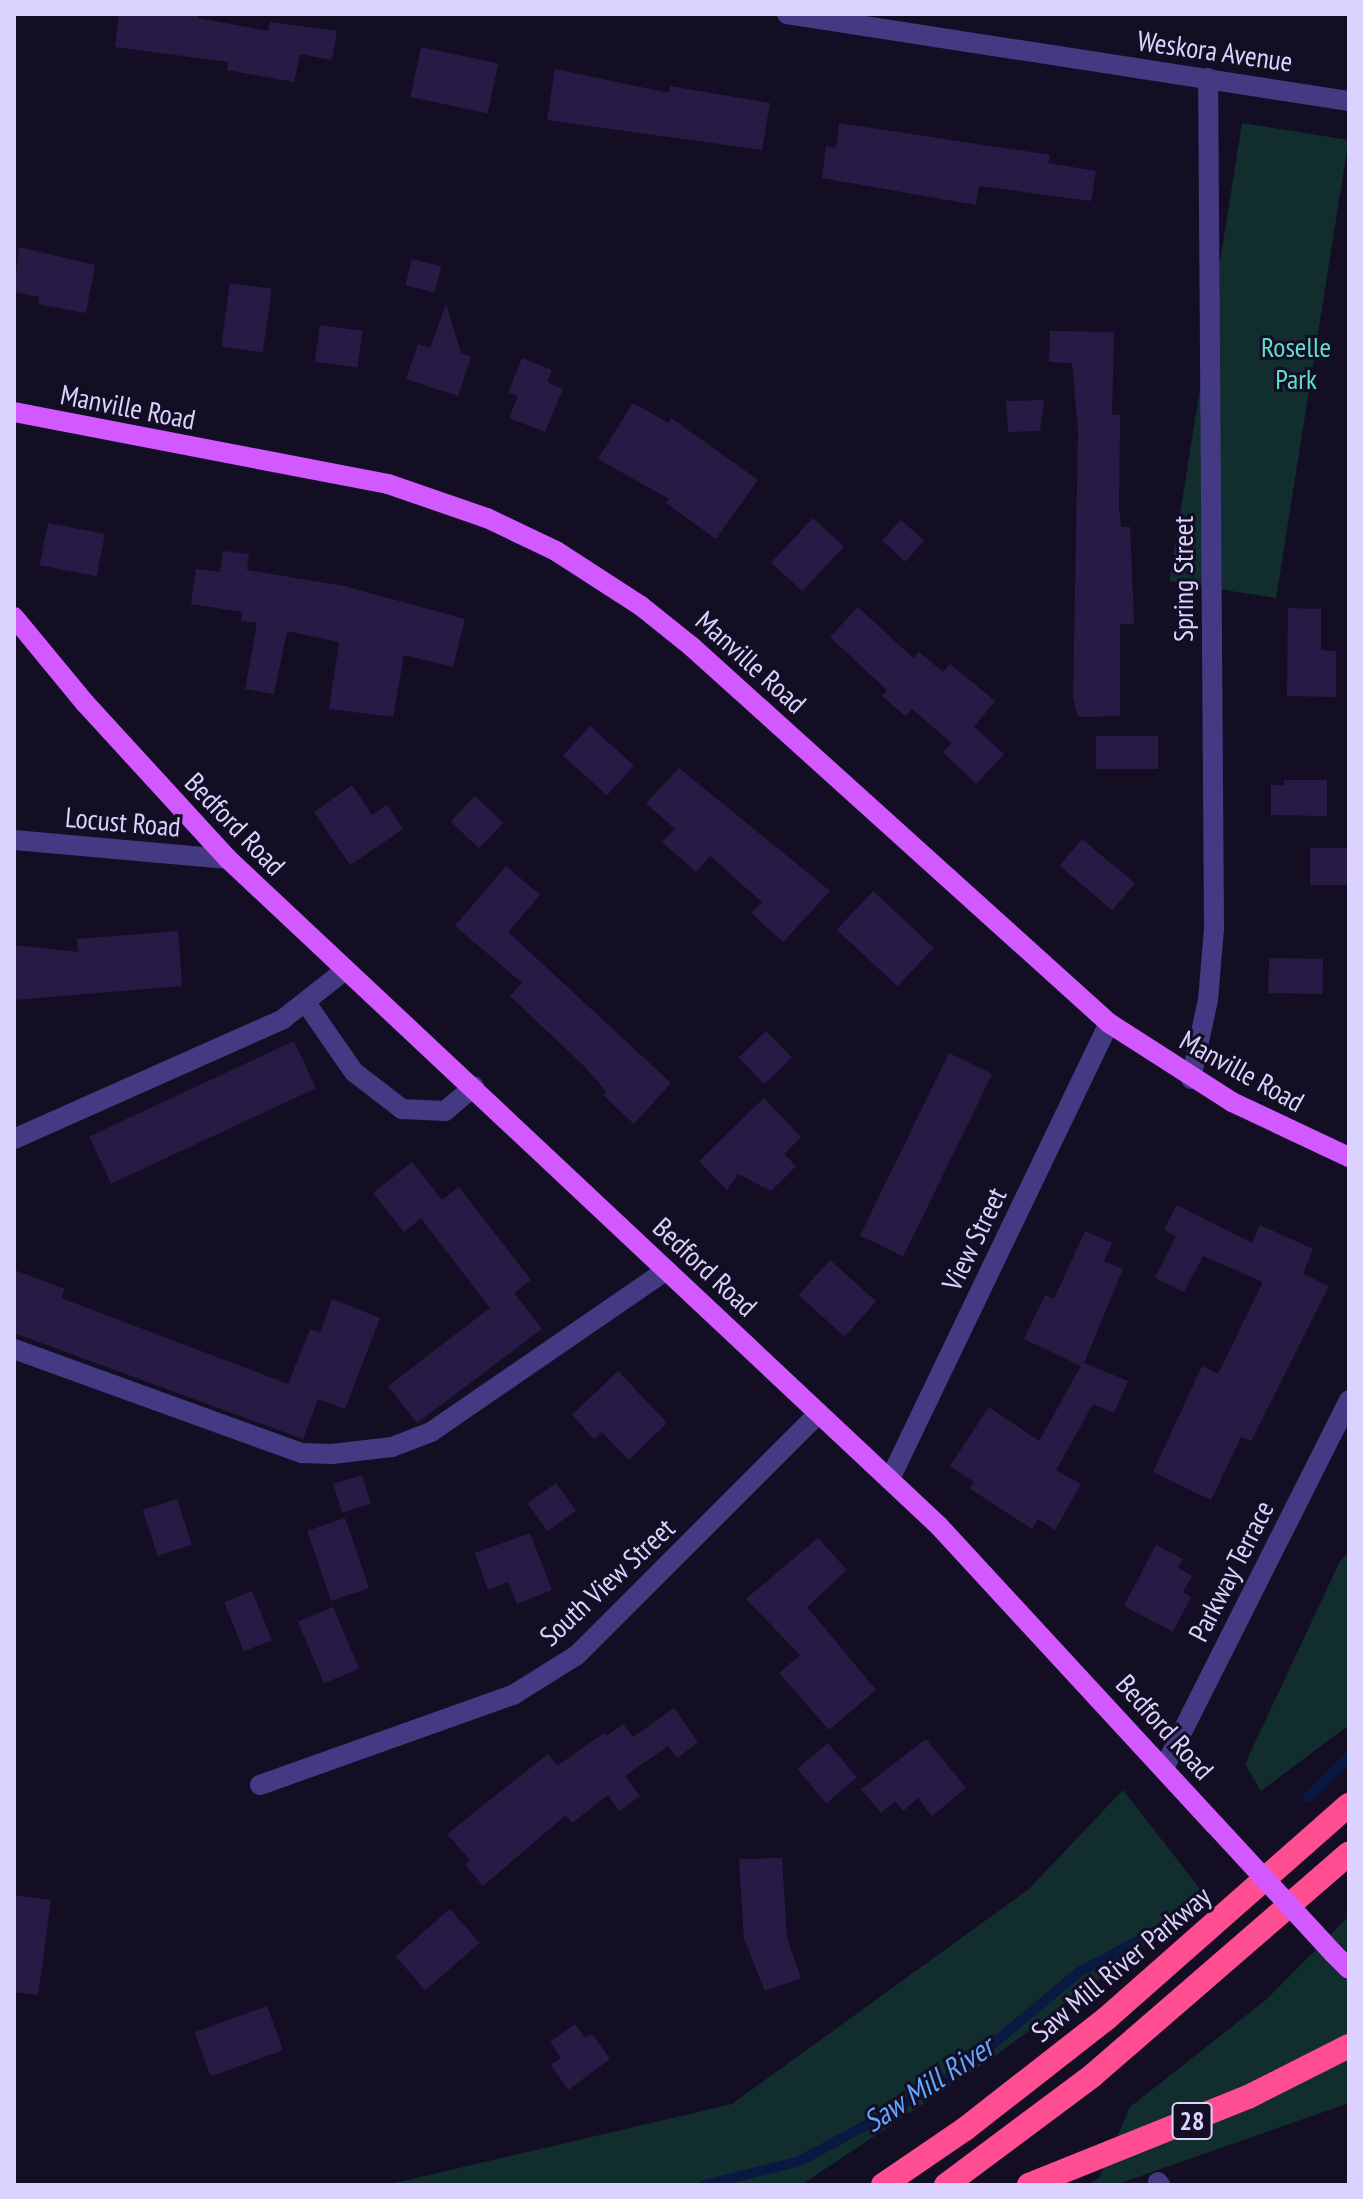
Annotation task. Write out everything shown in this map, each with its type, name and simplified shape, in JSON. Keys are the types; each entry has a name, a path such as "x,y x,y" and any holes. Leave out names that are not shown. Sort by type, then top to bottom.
{"highway":[{"name":"Saw Mill River Parkway","path":"883,2185 1012,2094 1107,2018 1349,1805"},
{"path":"946,2185 1092,2076 1349,1853"},
{"name":"28","path":"1029,2185 1260,2092 1349,2046"}],"main road":[{"name":"Manville Road","path":"14,412 388,484 487,518 556,551 641,606 691,646 1109,1023 1191,1079 1349,1157"},
{"name":"Bedford Road","path":"14,617 85,703 228,859 344,971 474,1087 890,1479 995,1582 1342,1962"}],"street":[{"name":"Weskora Avenue","path":"787,14 1349,101"},
{"name":"Spring Street","path":"1191,1079 1208,1000 1214,928 1208,78"},
{"name":"Locust Road","path":"14,840 228,859"},
{"path":"14,1139 207,1056 306,1003 344,971"},
{"path":"306,1003 354,1072 402,1109 445,1111 474,1087"},
{"name":"View Street","path":"890,1479 1109,1023"},
{"path":"14,1349 302,1453 332,1454 392,1447 431,1432 667,1270"},
{"name":"Parkway Terrace","path":"1164,1768 1349,1400"},
{"name":"South View Street","path":"260,1785 513,1695 577,1655 819,1413"}],"green space":[{"name":"Roselle Park","path":"1242,123 1349,140 1276,598 1169,581"},
{"path":"1349,1553 1349,1725 1261,1791 1245,1764 1340,1561"},
{"path":"1123,1790 1207,1898 995,2056 801,2185 386,2185 732,2104 1029,1889"},
{"path":"1349,1916 1349,2103 1115,2185 1087,2185 1099,2178 1130,2107 1267,1999"}],"building":[{"path":"119,14 199,14 198,18 268,31 270,22 337,31 332,60 300,54 294,82 227,70 228,62 115,47"},
{"path":"421,47 498,63 488,113 410,97"},
{"path":"555,69 669,93 670,86 770,103 762,150 547,120"},
{"path":"839,123 1050,155 1048,163 1096,171 1091,201 979,186 976,205 822,178 826,146 836,148"},
{"path":"19,247 95,265 86,313 38,304 40,297 14,292"},
{"path":"412,259 441,266 435,292 405,285"},
{"path":"230,283 272,289 263,352 221,346"},
{"path":"446,304 461,353 471,357 458,396 406,379 418,344 430,348"},
{"path":"320,325 363,331 357,368 315,362"},
{"path":"1050,331 1114,332 1112,415 1120,415 1119,508 1121,527 1130,527 1134,624 1120,624 1120,716 1078,717 1073,699 1078,430 1072,363 1049,362"},
{"path":"522,358 552,370 547,382 563,389 545,432 509,418 518,396 508,393"},
{"path":"1044,400 1040,431 1008,432 1006,401"},
{"path":"633,403 669,423 671,418 758,480 716,539 666,503 669,499 598,459"},
{"path":"813,518 844,547 802,591 771,563"},
{"path":"901,520 924,541 905,562 882,541"},
{"path":"48,523 105,534 97,576 40,565"},
{"path":"223,551 249,554 247,570 344,586 465,619 453,667 404,655 393,717 329,709 339,642 287,631 274,694 245,689 257,623 241,621 242,612 191,604 196,569 220,572"},
{"path":"858,607 913,658 919,652 943,672 950,664 995,701 974,727 1004,754 976,784 943,752 952,743 912,709 905,716 882,696 887,690 830,637"},
{"path":"1288,608 1321,609 1321,650 1336,651 1336,697 1287,696"},
{"path":"590,726 634,765 607,795 563,756"},
{"path":"1096,736 1158,736 1158,769 1096,769"},
{"path":"679,768 830,891 783,942 751,913 762,902 710,856 696,872 662,842 675,829 646,803"},
{"path":"1284,780 1327,780 1327,816 1271,815 1271,785 1284,785"},
{"path":"352,785 372,815 387,805 403,829 350,865 314,812"},
{"path":"475,796 503,823 479,848 451,821"},
{"path":"1082,839 1135,883 1112,910 1060,866"},
{"path":"1310,848 1349,848 1349,885 1310,885"},
{"path":"506,866 540,895 508,932 671,1083 634,1124 603,1095 606,1091 584,1066 510,996 522,983 455,926"},
{"path":"873,891 934,948 898,986 837,930"},
{"path":"178,931 182,986 14,1000 14,945 78,952 77,939"},
{"path":"1269,958 1323,959 1322,994 1268,993"},
{"path":"766,1031 792,1058 764,1084 739,1057"},
{"path":"294,1041 316,1088 111,1184 89,1137"},
{"path":"949,1053 992,1074 903,1256 860,1235"},
{"path":"764,1098 801,1137 784,1154 796,1166 771,1191 738,1174 727,1190 699,1161"},
{"path":"412,1162 442,1200 459,1187 531,1280 514,1293 542,1329 417,1423 388,1386 490,1308 421,1218 404,1232 373,1193"},
{"path":"1177,1205 1252,1243 1260,1225 1313,1249 1303,1274 1329,1286 1251,1441 1241,1437 1211,1500 1153,1472 1202,1366 1218,1374 1263,1282 1203,1256 1184,1292 1155,1278 1176,1236 1164,1230"},
{"path":"1085,1231 1112,1243 1104,1261 1123,1269 1084,1363 1128,1381 1114,1413 1093,1404 1056,1470 1081,1484 1055,1530 1038,1519 1032,1529 969,1488 974,1482 950,1466 989,1407 1039,1441 1081,1366 1024,1339 1045,1295 1054,1299"},
{"path":"830,1260 876,1301 845,1336 799,1295"},
{"path":"14,1270 65,1289 61,1298 288,1384 310,1329 320,1333 332,1299 380,1318 345,1409 318,1399 303,1439 14,1333"},
{"path":"618,1371 667,1423 629,1460 602,1432 594,1439 572,1415"},
{"path":"362,1475 371,1504 342,1512 333,1484"},
{"path":"556,1483 576,1511 548,1531 528,1504"},
{"path":"177,1499 192,1545 158,1556 143,1510"},
{"path":"345,1518 369,1588 331,1601 307,1531"},
{"path":"530,1533 552,1590 517,1604 508,1582 488,1590 475,1553"},
{"path":"818,1538 847,1570 807,1607 876,1690 829,1730 779,1673 800,1655 746,1599"},
{"path":"1156,1545 1183,1559 1178,1568 1192,1576 1183,1592 1191,1597 1173,1632 1124,1606"},
{"path":"252,1591 272,1640 244,1651 224,1602"},
{"path":"333,1607 359,1669 324,1684 298,1622"},
{"path":"674,1708 698,1742 677,1758 668,1746 625,1776 640,1796 619,1811 608,1795 572,1823 566,1815 483,1886 465,1865 470,1860 447,1834 548,1754 557,1766 604,1733 606,1736 623,1724 633,1737"},
{"path":"926,1739 966,1788 932,1816 918,1798 903,1811 895,1801 881,1813 861,1789"},
{"path":"828,1743 857,1777 826,1803 797,1769"},
{"path":"782,1858 787,1938 801,1978 765,1991 744,1939 739,1859"},
{"path":"14,1895 51,1900 38,1995 14,1992"},
{"path":"450,1909 480,1943 425,1990 396,1956"},
{"path":"267,2006 283,2050 211,2077 195,2032"},
{"path":"575,2024 585,2038 592,2034 610,2059 568,2090 551,2065 561,2058 550,2042"}],"waterway":[{"name":"Saw Mill River","path":"1308,1797 1349,1756"},
{"name":"Saw Mill River","path":"704,2185 800,2161 870,2123 963,2069 1079,1972 1174,1922"}]}
